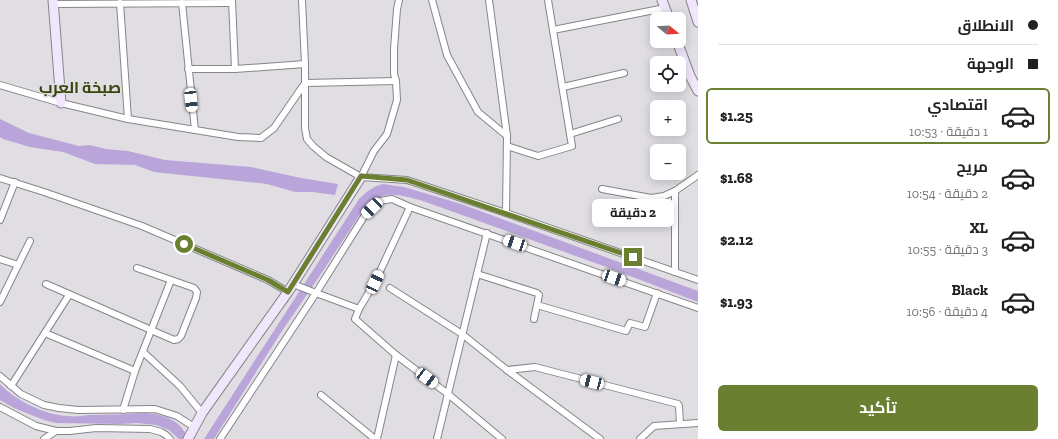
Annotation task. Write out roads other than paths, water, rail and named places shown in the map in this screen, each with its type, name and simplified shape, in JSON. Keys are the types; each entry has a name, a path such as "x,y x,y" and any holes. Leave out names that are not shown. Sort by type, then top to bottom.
{"street":[{"path":"302,0 305,64 305,128 307,139 326,157 361,176 407,180 698,280"},
{"path":"0,376 21,394 44,405 78,410 155,409 177,416 191,434 202,413 295,284 361,176 374,151 387,134 397,100 394,74 394,49 397,9 400,0"},
{"path":"432,0 447,55 478,112 507,136"},
{"path":"489,0 507,136 506,213"},
{"path":"507,146 538,156 572,146 548,0"},
{"path":"691,0 698,22"},
{"path":"61,103 53,2 182,3 232,1 235,69"},
{"path":"120,3 128,119"},
{"path":"182,3 194,130"},
{"path":"553,30 663,4"},
{"path":"680,48 690,76 698,91"},
{"path":"188,69 235,69 305,64"},
{"path":"562,87 624,73"},
{"path":"305,83 396,82"},
{"path":"0,85 61,103 128,119 238,137 261,138 274,128 305,83"},
{"path":"570,134 618,119"},
{"path":"602,189 652,198 664,196 675,191 698,176"},
{"path":"0,178 142,226 268,280 288,292"},
{"path":"0,220 14,182"},
{"path":"675,191 675,272"},
{"path":"220,439 365,215 380,201 392,199 410,207 698,308"},
{"path":"410,207 375,282 359,309 355,319 396,355 448,394 501,438"},
{"path":"437,439 487,234"},
{"path":"0,301 30,241"},
{"path":"0,259 18,265"},
{"path":"46,284 174,340 178,339 181,336 197,292 194,288 137,268"},
{"path":"477,274 538,293 534,319"},
{"path":"123,410 135,371 171,280"},
{"path":"295,284 359,309"},
{"path":"390,288 462,334 507,370 600,439"},
{"path":"537,306 626,331 630,323 645,327 657,293"},
{"path":"11,386 69,295"},
{"path":"45,333 135,371"},
{"path":"143,352 180,386 202,413"},
{"path":"321,395 376,439 396,355"},
{"path":"507,370 534,367 678,404 680,424"},
{"path":"0,407 36,426 56,431 96,428 150,429 161,432 170,439"},
{"path":"640,439 654,426 698,423"},
{"path":"44,439 56,431"}],"district":[{"name":"صبخة العرب","path":"80,87"}]}
